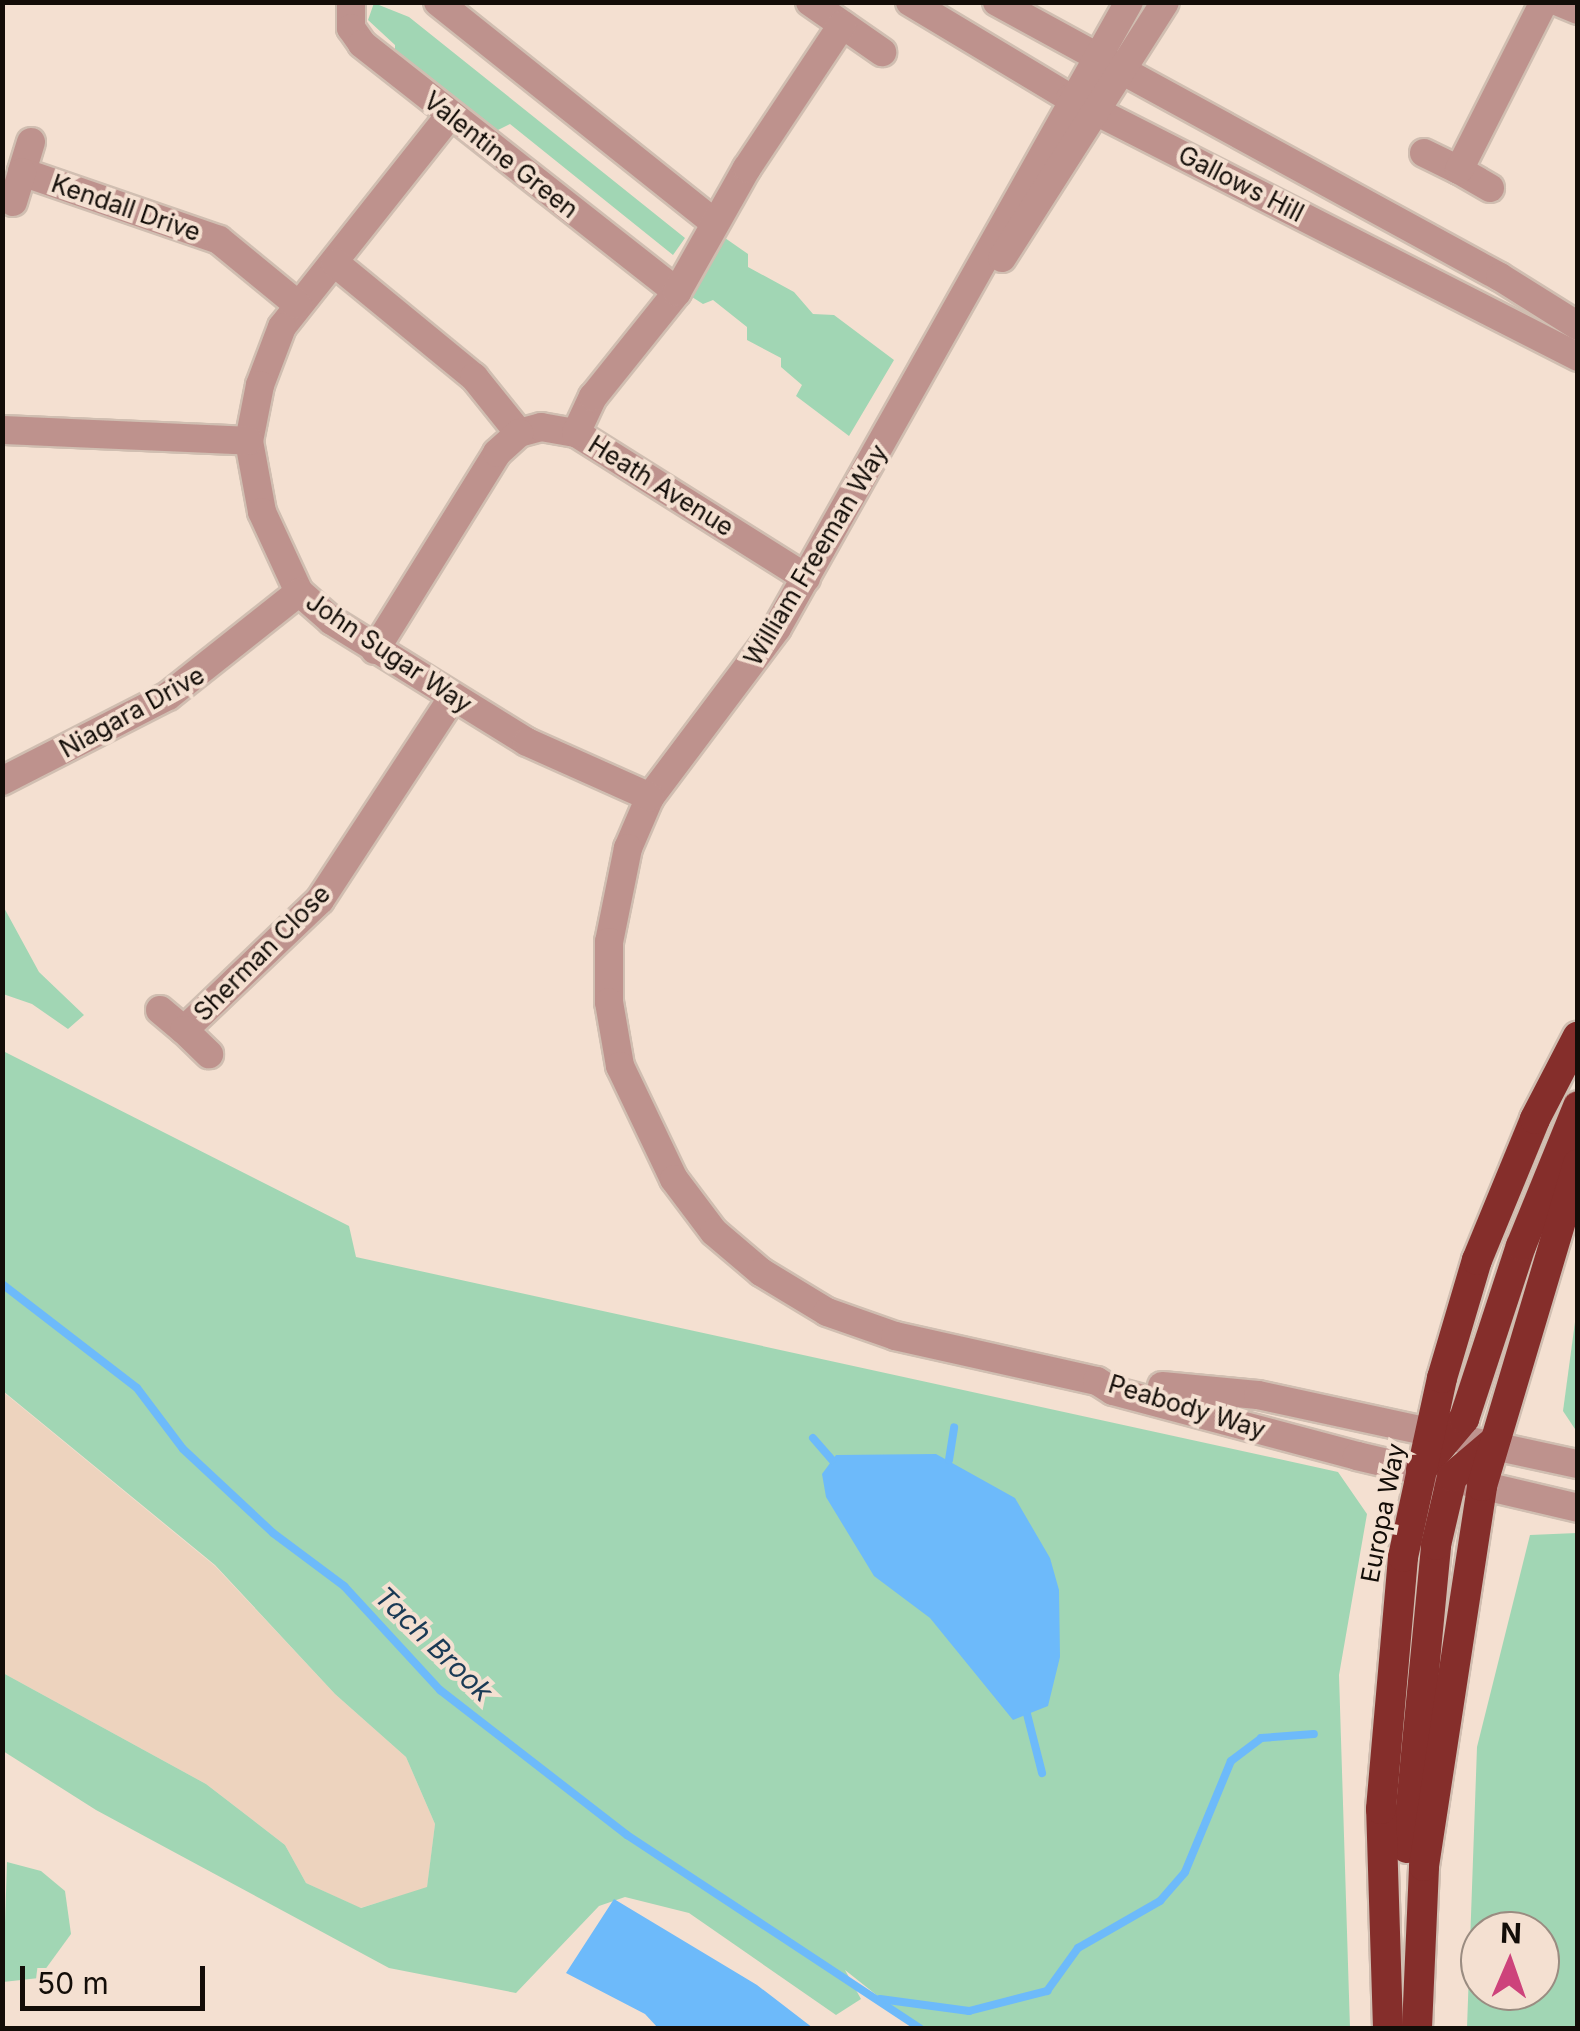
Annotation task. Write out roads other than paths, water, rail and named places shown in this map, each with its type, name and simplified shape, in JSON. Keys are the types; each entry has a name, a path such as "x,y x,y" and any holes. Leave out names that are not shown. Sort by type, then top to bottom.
{"highway":[{"name":"Europa Way","path":"1442,1434 1500,1198 1578,1036"},
{"path":"1422,1470 1442,1434 1578,1106"},
{"path":"1417,2028 1424,1866 1482,1486 1578,1164"},
{"path":"1389,2028 1426,1620 1452,1477 1492,1444"},
{"name":"Europa Way","path":"1389,2028 1384,1724 1399,1582 1422,1470"}],"street":[{"name":"Valentine Green","path":"352,2 351,28 362,44 677,292"},
{"path":"438,2 715,223"},
{"path":"810,2 882,52"},
{"name":"Gallows Hill","path":"910,2 1070,98 1578,357"},
{"name":"Gallows Hill","path":"997,2 1500,276 1578,326"},
{"path":"959,314 1070,98 1129,2"},
{"path":"959,314 1100,113 1165,2"},
{"path":"1459,170 1544,2"},
{"path":"1559,2 1578,10"},
{"path":"576,433 593,397 677,292 715,223 842,25"},
{"name":"John Sugar Way","path":"450,115 298,305 268,356 250,441 262,512 299,592 375,650 532,744 650,797"},
{"name":"Kendall Drive","path":"31,142 22,172 219,240 298,305"},
{"path":"1424,152 1490,188"},
{"path":"13,202 22,172"},
{"path":"335,263 474,377 519,433 497,452 375,650"},
{"name":"William Freeman Way","path":"959,314 754,662 650,797 628,848 610,942 609,1002 620,1066 646,1128 714,1232 762,1272 827,1312 895,1336 1097,1381"},
{"name":"Heath Avenue","path":"519,433 541,427 576,433 806,578"},
{"path":"2,430 250,441"},
{"name":"Niagara Drive","path":"2,781 168,696 299,592"},
{"name":"Sherman Close","path":"160,1010 184,1030 325,895 452,698"},
{"path":"184,1030 210,1054"},
{"name":"Peabody Way","path":"1097,1381 1118,1378 1196,1392 1258,1395 1578,1464"},
{"name":"Peabody Way","path":"1097,1381 1112,1391 1578,1508"}],"water":[{"path":"936,1454 1015,1498 1050,1558 1059,1590 1060,1657 1048,1706 1013,1720 930,1618 874,1576 826,1497 822,1474 836,1455"},
{"path":"614,1899 757,1985 813,2028 658,2028 645,2014 566,1973"}],"waterway":[{"name":"Tach Brook","path":"2,1284 137,1388 183,1449 273,1533 344,1586 440,1690 627,1835 920,2028"},
{"path":"949,1460 954,1427"},
{"path":"813,1438 832,1460"},
{"path":"1027,1714 1042,1773"},
{"path":"880,1999 969,2011 1047,1991 1078,1948 1160,1901 1185,1872 1231,1761 1261,1738 1314,1734"}]}
